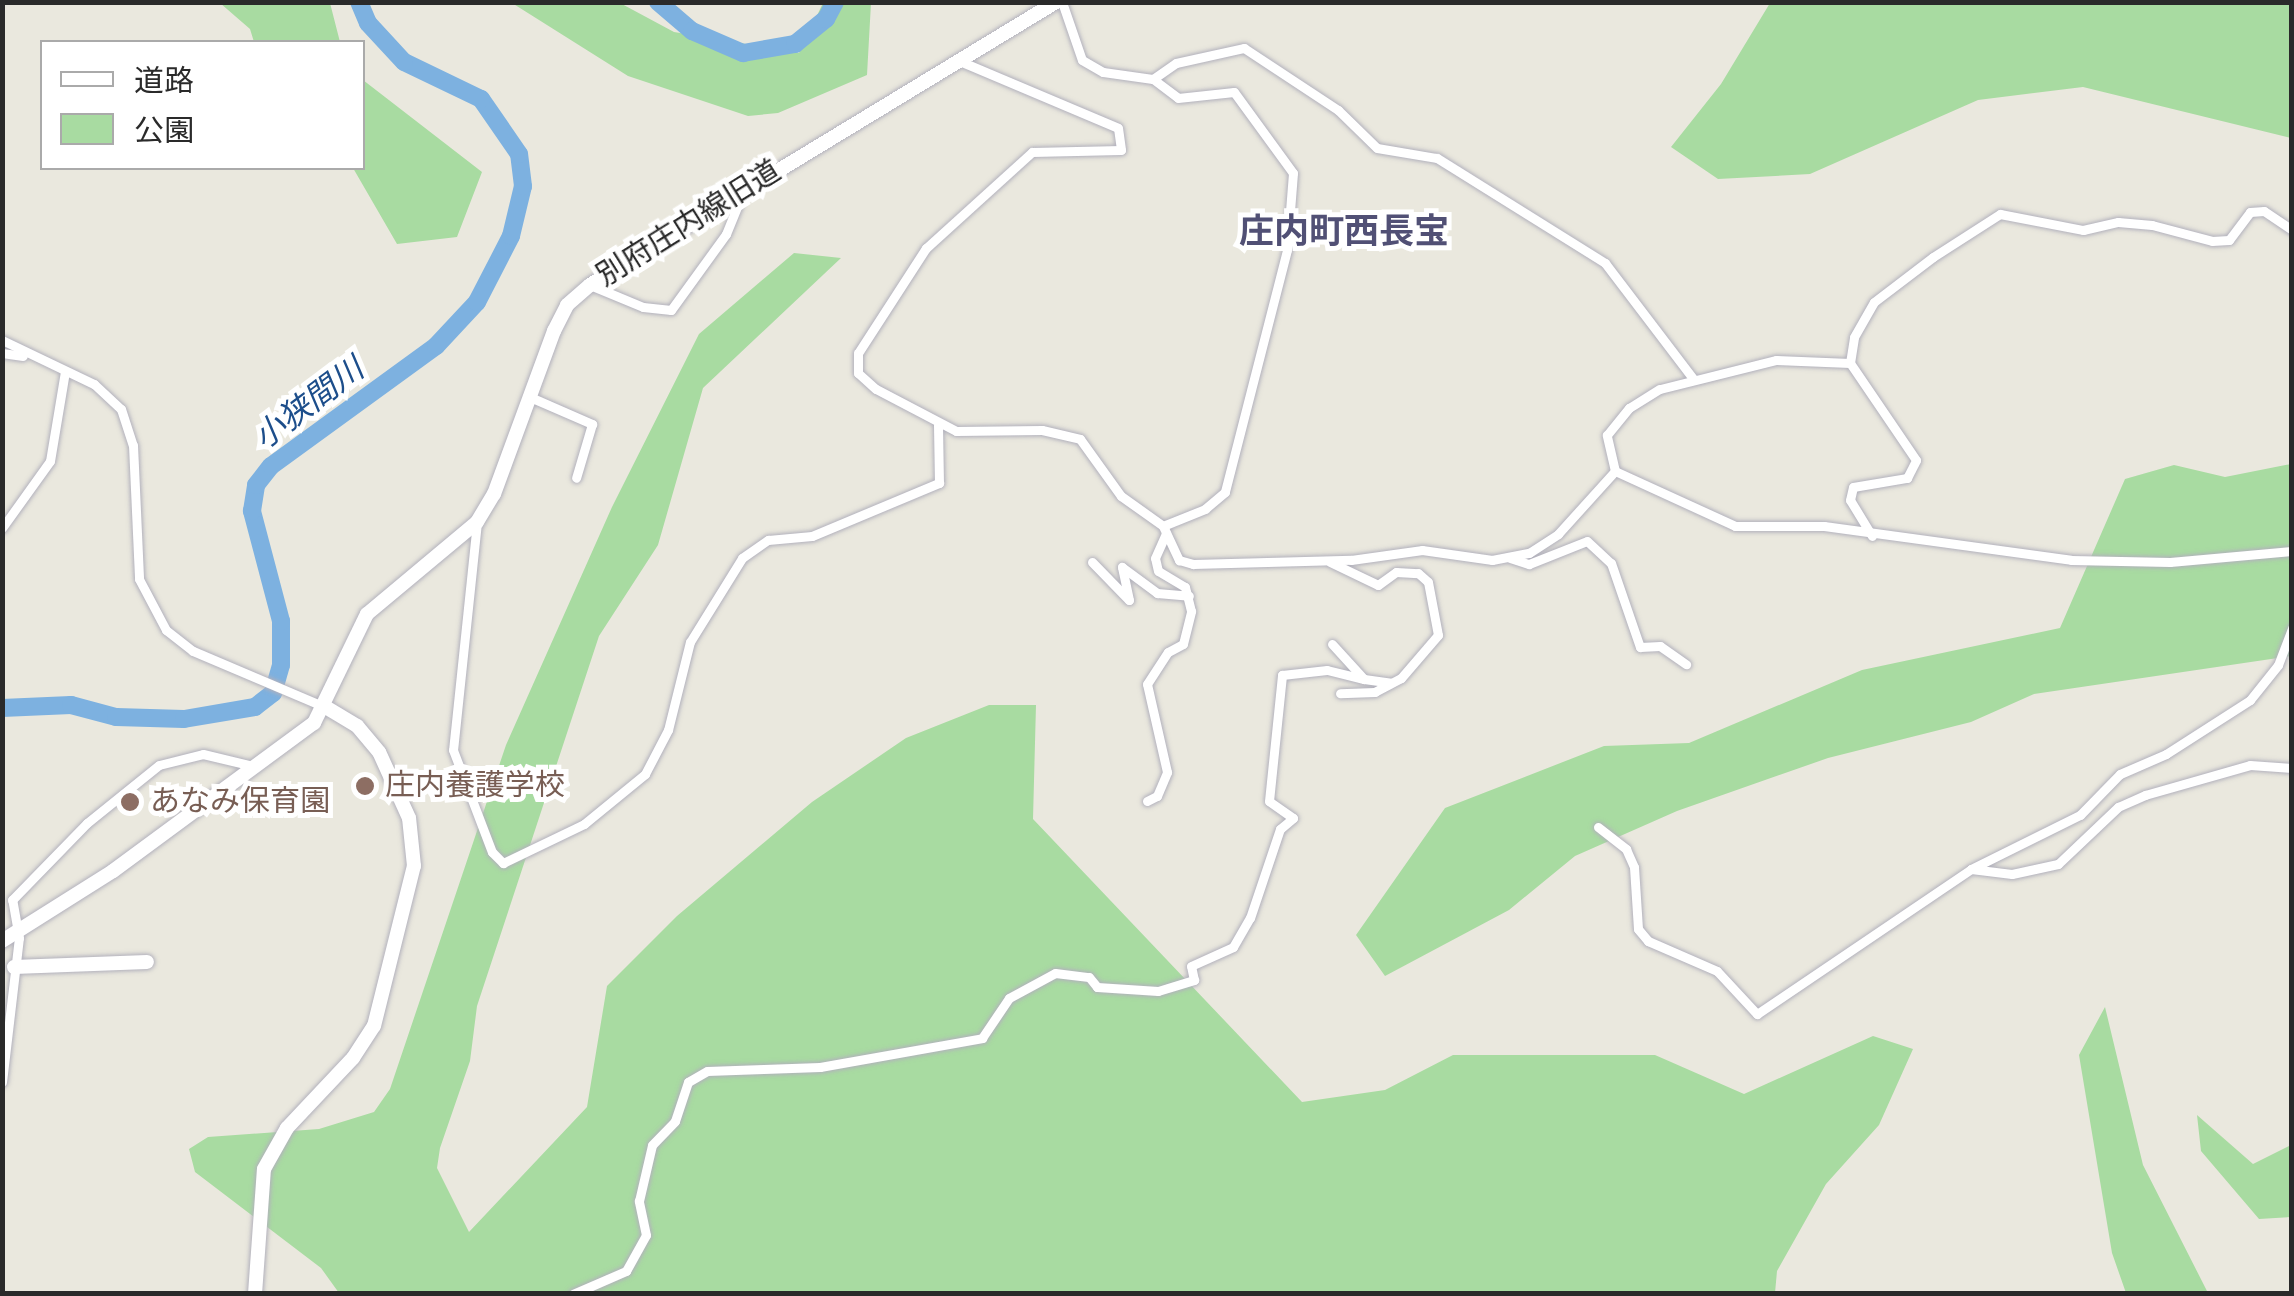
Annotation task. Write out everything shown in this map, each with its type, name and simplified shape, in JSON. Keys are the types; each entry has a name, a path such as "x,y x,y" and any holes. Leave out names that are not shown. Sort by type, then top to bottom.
{"street":[{"name":"別府庄内線旧道","path":"2,941 114,871 309,728 324,707 367,614 477,522 567,305 590,284 1059,2"},
{"path":"1059,2 1082,60 1103,72 1153,79 1178,98 1234,92 1263,124 1295,184 1276,297 1225,492 1205,508 1164,529 1155,558 1158,571 1189,596"},
{"path":"1153,79 1190,58 1244,48 1338,110 1377,148 1437,158 1604,262 1694,380"},
{"path":"962,62 1118,128 1121,150 1032,152 1019,161 926,248 870,328 858,353 858,373 938,425 1063,432 1080,439 1121,496 1164,529 1179,560 1194,564 1422,550 1507,557 1529,564 1587,541 1612,563 1640,647 1660,646 1686,664"},
{"path":"590,284 643,307 671,310 726,234 745,188"},
{"path":"1872,536 1850,500 1853,487 1907,478 1916,460 1850,363 1854,337 1874,302 2000,214 2084,230 2118,222 2152,225 2212,241 2229,240 2250,212 2264,211 2292,230"},
{"path":"2,340 103,390 126,417 139,579 166,630 193,651 324,707 357,726 380,752 410,818 414,866 378,1018 353,1058 287,1128 264,1169 256,1294"},
{"path":"2,353 35,359"},
{"path":"1615,471 1607,435 1629,408 1660,389 1776,360 1850,363"},
{"path":"2,528 50,461 65,372"},
{"path":"530,397 592,424 576,478"},
{"path":"477,522 453,750 492,852 502,863 584,824 646,774 668,730 690,642 742,558 768,540 812,536 939,483 938,425"},
{"path":"1615,471 1735,526 1824,526 1872,536 2071,560 2170,562 2292,551"},
{"path":"1507,557 1529,553 1558,534 1615,471"},
{"path":"1323,559 1378,585 1406,571 1428,582 1438,635 1391,683 1375,692 1340,693"},
{"path":"1092,562 1129,600 1122,568 1157,594 1189,596"},
{"path":"1147,801 1157,796 1167,772 1147,684 1168,652 1183,644 1189,596"},
{"path":"1598,827 1626,849 1634,867 1638,928 1659,948 1718,972 1757,1014 1971,870 2068,822 2120,774 2166,754 2250,700 2278,665 2292,628"},
{"path":"1332,644 1364,679"},
{"path":"573,1294 626,1271 646,1235 640,1200 652,1146 675,1121 688,1082 707,1071 820,1067 982,1038 1009,998 1055,972 1089,977 1097,987 1158,991 1194,980 1191,966 1233,947 1250,918 1280,829 1293,818 1269,802 1282,675 1327,670 1391,683"},
{"path":"2,1082 20,930 12,900 88,823 159,765 204,754 254,766"},
{"path":"1971,870 2012,874 2058,864 2074,856 2118,806 2250,765 2292,768"},
{"path":"14,967 147,962"}],"green space":[{"path":"220,3 330,3 339,40 253,40 250,29"},
{"path":"512,3 620,3 674,32 799,53 823,3 871,3 867,75 778,113 748,116 628,76"},
{"path":"1770,3 2291,3 2291,138 2083,87 1978,100 1810,174 1718,179 1671,147 1721,84"},
{"path":"365,82 482,172 457,237 397,244 354,170 365,170"},
{"path":"794,253 841,258 703,388 658,545 599,636 477,1006 470,1061 440,1148 437,1168 469,1232 587,1107 607,986 677,916 812,802 906,738 989,705 1036,705 1033,819 1302,1102 1385,1090 1453,1055 1655,1055 1744,1094 1873,1036 1913,1049 1879,1125 1826,1184 1777,1271 1775,1293 339,1293 321,1268 195,1172 189,1149 208,1137 319,1129 374,1112 390,1089 506,745 612,507 699,334"},
{"path":"2291,464 2291,656 2034,694 1971,722 1828,758 1677,811 1575,856 1509,910 1385,976 1356,935 1445,808 1604,746 1689,743 1862,670 2060,628 2125,479 2174,465 2225,477"},
{"path":"2105,1007 2143,1165 2208,1293 2126,1293 2112,1253 2079,1055"},
{"path":"2197,1115 2253,1164 2291,1145 2291,1217 2259,1219 2201,1151"}],"waterway":[{"name":"小狭間川","path":"2,708 71,705 116,717 184,719 255,707 273,693 281,665 281,621 252,511 256,485 271,466 436,346 477,302 511,236 523,186 519,154 481,99 404,62 368,23 359,2"},
{"name":"小狭間川","path":"658,2 692,31 743,53 795,44 826,19 835,2"}],"railway":[{"path":"2,912 2,996"}],"place":[{"name":"庄内養護学校","path":"365,786"},
{"name":"あなみ保育園","path":"130,802"}],"district":[{"name":"庄内町西長宝","path":"1344,232"}]}
